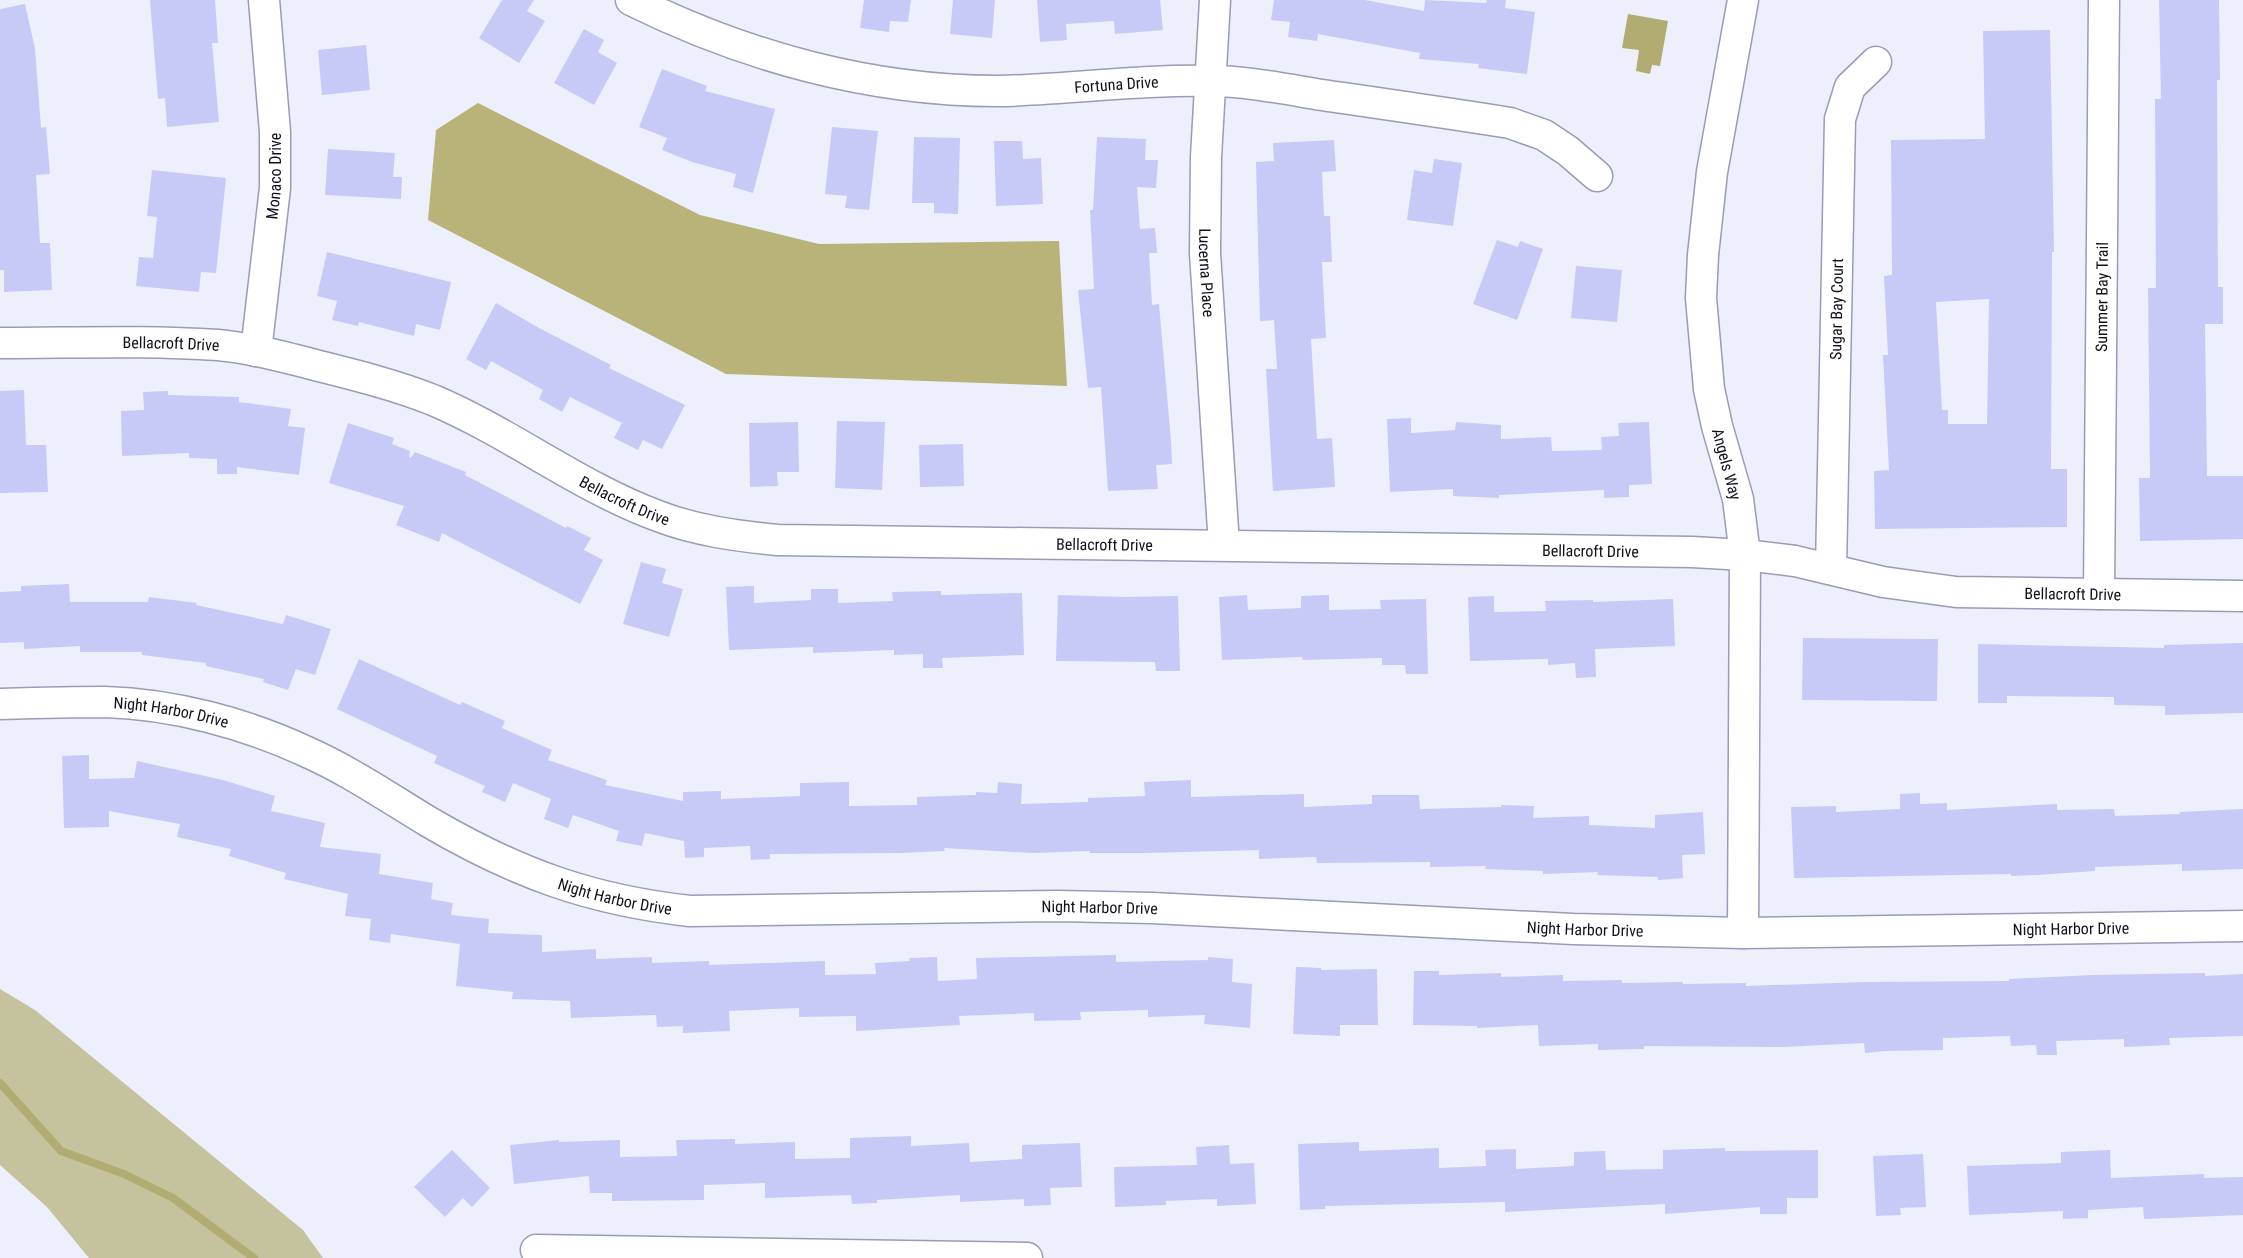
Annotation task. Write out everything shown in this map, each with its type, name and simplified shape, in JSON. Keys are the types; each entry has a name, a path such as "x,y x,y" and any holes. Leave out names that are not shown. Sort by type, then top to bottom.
{"street":[{"name":"Monaco Drive","path":"256,351 275,188 275,132 264,0"},
{"name":"Fortuna Drive","path":"631,0 671,20 718,39 777,58 836,73 894,83 946,90 996,91 1212,81 1265,86 1510,123 1544,135 1569,151 1597,176"},
{"name":"Lucerna Place","path":"1215,0 1206,158 1205,253 1224,545"},
{"name":"Angels Way","path":"1743,0 1712,172 1702,255 1701,298 1709,389 1738,499 1746,555 1743,933"},
{"name":"Summer Bay Trail","path":"2099,594 2104,0"},
{"name":"Sugar Bay Court","path":"1831,569 1840,119 1850,87 1876,62"},
{"name":"Bellacroft Drive","path":"0,343 180,343 220,346 256,351 350,374 434,401 616,498 658,516 732,536 778,540 1692,552 1795,561 1883,582 1956,592 2243,596"},
{"name":"Night Harbor Drive","path":"0,704 107,702 166,708 251,730 307,752 359,779 438,827 512,866 556,884 644,906 690,911 1058,906 1152,908 1573,929 1743,933 2243,926"},
{"path":"536,1250 719,1255 1028,1258"}],"shaded area":[{"path":"1628,14 1668,21 1660,66 1652,65 1650,74 1636,71 1639,50 1622,48"},
{"path":"478,103 700,215 819,244 1059,241 1067,386 726,374 428,220 436,130"},
{"path":"0,989 35,1010 303,1230 323,1258 89,1258 47,1207 0,1165"}],"building":[{"path":"150,0 215,0 218,43 212,43 219,122 167,127 165,98 158,99"},
{"path":"502,0 534,0 527,11 545,21 519,63 479,38"},
{"path":"864,0 911,0 908,22 890,21 889,32 860,28"},
{"path":"953,0 995,0 992,38 950,34"},
{"path":"1037,0 1160,0 1163,30 1115,34 1114,21 1066,24 1067,40 1040,42"},
{"path":"1274,0 1365,0 1424,11 1425,0 1486,3 1487,0 1506,0 1505,8 1535,12 1527,74 1478,68 1479,64 1419,59 1420,53 1318,34 1317,41 1288,37 1290,22 1271,20"},
{"path":"2159,0 2219,0 2218,287 2223,287 2223,324 2205,324 2207,476 2243,476 2243,539 2140,541 2139,478 2150,478 2148,288 2156,288 2155,99 2161,99"},
{"path":"25,4 35,49 41,128 46,127 50,174 36,175 40,243 50,243 52,290 4,292 4,270 0,270 0,9"},
{"path":"584,29 604,40 598,52 617,63 594,105 554,83"},
{"path":"2050,30 2054,252 2052,252 2051,469 2067,469 2067,527 1875,529 1874,471 1889,470 1883,355 1888,355 1884,276 1892,275 1891,140 1985,139 1983,31","holes":["1989,299 1987,424 1948,424 1948,410 1942,410 1936,302"]},
{"path":"366,45 370,90 322,95 318,50"},
{"path":"662,69 707,86 705,91 775,109 753,193 733,187 736,174 692,162 662,150 667,138 639,127"},
{"path":"832,127 878,131 869,210 845,208 847,196 825,194"},
{"path":"914,137 960,138 958,214 934,213 934,203 912,203"},
{"path":"1097,137 1146,139 1145,160 1158,160 1156,188 1137,187 1140,229 1155,228 1157,253 1149,253 1152,305 1159,304 1171,441 1172,464 1156,465 1158,489 1108,491 1101,387 1088,388 1078,290 1094,289 1090,210 1093,210"},
{"path":"1334,140 1336,171 1322,172 1324,216 1330,216 1332,262 1322,262 1326,338 1311,339 1317,439 1332,438 1335,487 1273,491 1266,369 1277,369 1274,320 1260,321 1256,162 1274,161 1273,143"},
{"path":"994,141 1022,141 1023,159 1041,158 1043,204 996,206"},
{"path":"328,149 395,153 393,177 402,177 401,199 325,195"},
{"path":"1434,159 1462,163 1453,226 1407,220 1414,170 1432,173"},
{"path":"152,170 226,178 216,273 201,272 199,292 136,286 139,257 153,258 157,217 147,216"},
{"path":"1497,240 1518,247 1520,241 1543,249 1517,320 1473,304"},
{"path":"327,252 451,282 440,330 416,324 414,336 359,322 358,326 332,320 337,301 317,296"},
{"path":"1576,266 1622,270 1617,322 1571,318"},
{"path":"496,303 611,365 609,368 685,405 662,449 643,440 638,450 614,438 622,423 570,397 562,412 539,399 543,390 491,361 486,370 466,359"},
{"path":"24,390 26,445 46,445 48,492 0,493 0,391"},
{"path":"168,391 168,395 239,397 239,402 291,409 288,426 305,428 299,475 237,467 237,474 217,474 217,459 189,458 189,453 122,456 121,411 144,410 143,392"},
{"path":"1411,418 1411,433 1455,430 1456,422 1501,425 1501,439 1551,437 1552,451 1602,450 1601,437 1619,436 1618,423 1649,422 1652,484 1629,485 1629,497 1604,498 1604,490 1499,495 1499,498 1453,496 1453,489 1390,492 1387,419"},
{"path":"837,421 885,422 882,490 835,488"},
{"path":"798,422 799,472 777,472 778,486 750,487 749,423"},
{"path":"348,423 394,438 392,444 410,451 409,457 411,458 415,452 466,472 465,475 566,528 567,526 591,538 584,550 603,560 580,604 442,533 439,542 396,525 404,506 329,483"},
{"path":"963,444 964,486 920,487 919,445"},
{"path":"641,562 666,569 662,583 683,589 669,637 623,624"},
{"path":"69,584 70,602 148,602 149,597 197,603 196,605 283,624 286,615 331,629 315,675 296,669 288,690 263,682 264,679 206,666 206,663 142,655 142,652 80,652 80,646 24,649 24,642 0,643 0,592 21,591 21,586"},
{"path":"754,586 754,603 811,600 811,589 838,589 838,603 893,601 892,592 941,591 941,595 1022,593 1024,655 942,658 943,668 923,668 923,654 894,655 894,650 813,653 813,647 729,650 726,587"},
{"path":"1058,595 1178,596 1180,671 1156,671 1155,662 1056,661"},
{"path":"1247,595 1248,610 1301,608 1301,596 1329,595 1329,610 1381,609 1380,600 1426,599 1428,674 1406,674 1405,665 1382,665 1382,658 1303,660 1302,657 1222,660 1219,597"},
{"path":"1494,596 1494,612 1546,611 1545,601 1673,599 1675,646 1595,649 1596,677 1576,678 1575,663 1548,665 1548,659 1470,661 1468,597"},
{"path":"1803,638 1938,639 1937,701 1802,700"},
{"path":"2243,643 2243,713 2165,715 2165,706 2114,705 2114,697 2007,696 2007,703 1978,703 1978,644 2164,648 2164,645"},
{"path":"359,659 460,705 462,702 505,721 502,728 552,750 548,760 607,780 605,785 683,801 683,792 721,791 721,799 800,796 800,783 849,782 849,806 917,805 917,797 976,795 976,792 997,793 998,782 1022,784 1021,804 1088,802 1088,798 1145,796 1144,782 1191,780 1191,797 1304,794 1304,807 1372,804 1372,795 1419,795 1420,809 1501,807 1501,805 1534,806 1533,818 1589,816 1589,825 1655,828 1655,815 1703,812 1705,854 1682,855 1683,878 1658,880 1658,877 1597,875 1598,872 1543,874 1543,871 1485,869 1486,866 1430,867 1430,862 1317,863 1316,857 1259,859 1259,850 1032,853 944,848 945,851 898,853 770,854 770,859 751,860 750,846 704,848 704,857 685,858 684,841 645,833 642,846 616,841 619,831 573,815 568,828 544,819 551,799 513,783 505,802 482,792 485,786 434,763 437,756 337,709"},
{"path":"89,755 89,779 134,778 137,761 223,780 275,796 271,811 325,823 320,847 381,854 379,874 433,883 431,899 453,903 451,915 489,919 488,933 542,935 542,952 596,949 596,959 652,957 652,963 709,961 709,965 825,961 825,975 876,974 875,963 937,957 938,981 977,979 976,958 1116,955 1116,962 1208,960 1208,957 1233,959 1232,982 1252,984 1250,1028 1204,1024 1205,1015 1148,1017 1148,1010 1080,1012 1081,1020 1034,1021 1034,1013 959,1016 960,1025 856,1031 856,1016 799,1017 799,1008 729,1011 730,1031 683,1033 683,1026 657,1027 656,1015 571,1018 570,1001 512,999 513,992 456,986 460,944 391,934 390,943 369,940 371,919 345,916 348,894 284,879 286,873 229,856 231,849 177,837 180,824 109,811 109,827 64,828 62,756"},
{"path":"1920,793 1920,804 1947,803 1947,810 2057,804 2057,810 2114,809 2115,816 2243,809 2243,869 2182,871 2182,864 2095,867 2095,871 2011,876 2011,874 1794,878 1791,807 1836,806 1836,812 1900,809 1900,794"},
{"path":"1296,967 1321,968 1321,970 1377,969 1378,1025 1340,1025 1340,1036 1293,1034"},
{"path":"1414,971 1439,971 1439,975 1501,973 1501,977 1563,975 1563,981 1746,983 1746,986 2009,981 2009,979 2092,975 2243,974 2243,1036 2169,1038 2170,1045 2124,1047 2124,1039 2056,1041 2057,1055 2037,1055 2036,1045 2011,1046 2010,1036 1943,1038 1943,1050 1865,1053 1864,1043 1783,1047 1644,1046 1644,1049 1598,1050 1598,1044 1539,1046 1538,1025 1477,1028 1477,1026 1413,1025"},
{"path":"911,1136 911,1146 969,1143 970,1162 1022,1159 1022,1145 1080,1143 1082,1187 1050,1188 1051,1205 1024,1206 1024,1199 960,1202 960,1195 877,1200 877,1203 852,1204 851,1195 765,1198 765,1183 704,1185 704,1200 612,1201 612,1193 590,1193 589,1176 514,1184 510,1145 559,1140 559,1142 620,1140 620,1157 677,1156 676,1140 735,1139 735,1144 795,1142 795,1159 850,1158 850,1138"},
{"path":"1359,1142 1359,1151 1439,1148 1439,1168 1486,1166 1485,1150 1516,1149 1516,1169 1574,1166 1574,1152 1605,1151 1606,1170 1663,1169 1663,1150 1725,1148 1725,1151 1818,1150 1818,1198 1787,1198 1787,1214 1760,1214 1760,1207 1665,1214 1665,1204 1505,1212 1505,1202 1325,1206 1325,1209 1300,1210 1298,1144"},
{"path":"1229,1145 1230,1164 1254,1163 1256,1204 1217,1206 1217,1199 1166,1201 1166,1205 1115,1207 1114,1167 1197,1165 1196,1147"},
{"path":"452,1150 490,1188 472,1207 463,1198 445,1217 414,1187"},
{"path":"2110,1150 2111,1178 2204,1174 2204,1178 2243,1177 2243,1215 2144,1219 2143,1207 2088,1210 2088,1218 2063,1219 2063,1211 1969,1215 1967,1166 2061,1163 2061,1152"},
{"path":"1923,1154 1926,1207 1900,1208 1901,1215 1876,1216 1873,1156"}],"waterway":[{"path":"0,1083 61,1151 124,1174 173,1198 254,1258"}]}
